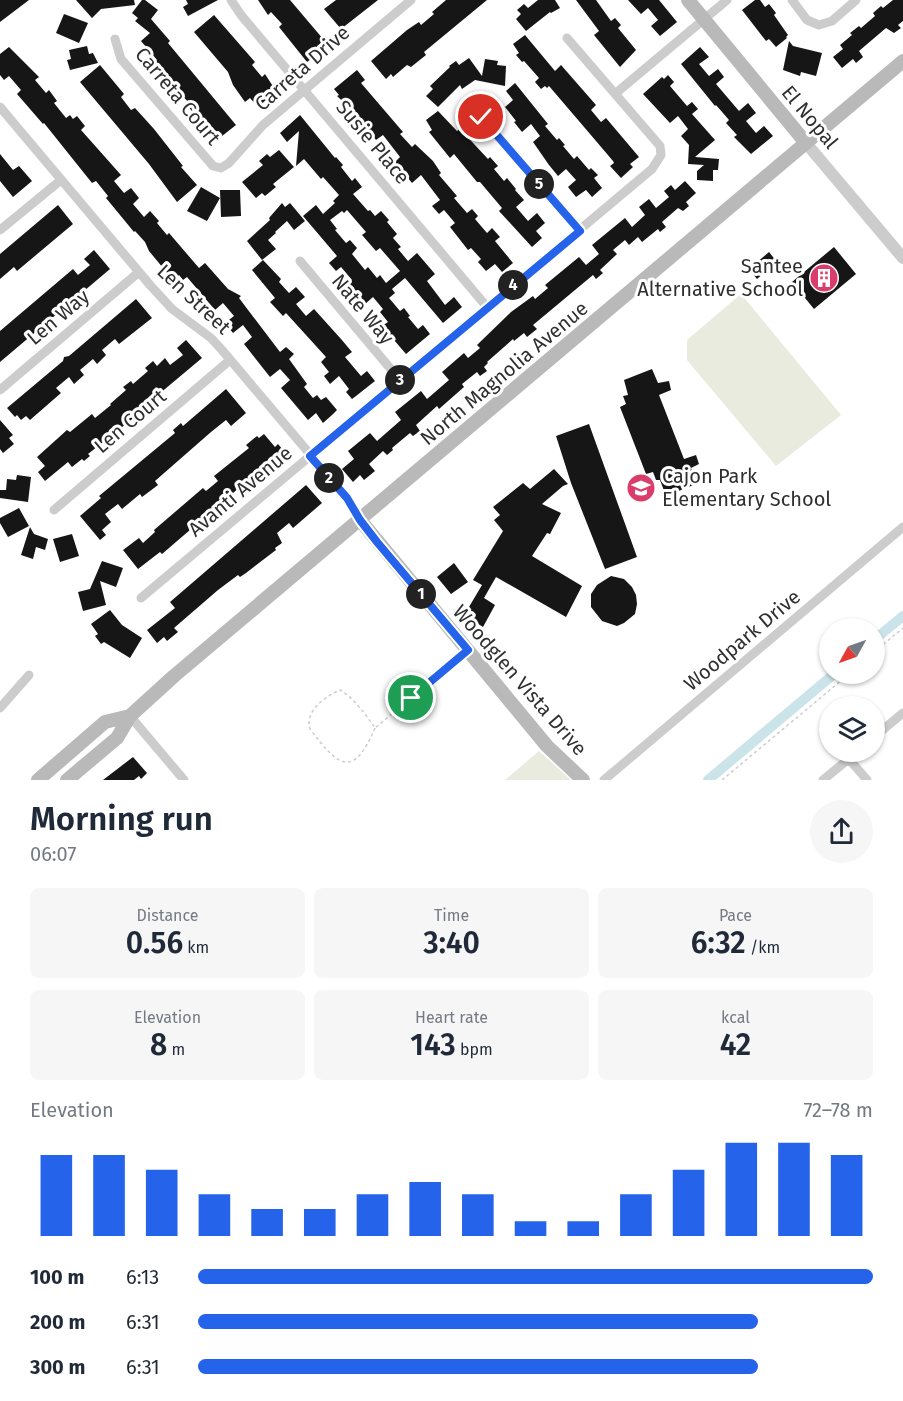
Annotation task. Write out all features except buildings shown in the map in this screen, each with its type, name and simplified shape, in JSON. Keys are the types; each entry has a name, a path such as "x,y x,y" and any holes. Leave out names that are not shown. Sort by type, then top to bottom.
{"main road":[{"name":"El Nopal","path":"688,0 806,143"},
{"name":"North Magnolia Avenue","path":"67,780 117,738 130,716 903,61"},
{"name":"Woodglen Vista Drive","path":"360,520 547,747 583,780"},
{"name":"North Magnolia Avenue","path":"38,780 105,722 130,716"}],"street":[{"name":"Susie Place","path":"231,0 241,15 487,307"},
{"name":"Carreta Drive","path":"221,168 229,163 263,125 411,0"},
{"path":"567,38 616,93 727,0"},
{"path":"792,0 807,20 819,25 832,21 856,0"},
{"name":"Carreta Court","path":"115,39 121,59 213,166 221,168"},
{"name":"Avanti Avenue","path":"141,598 652,169 661,155 660,146 616,93"},
{"name":"Len Street","path":"0,107 172,309 211,338 347,498 360,520"},
{"path":"477,112 580,231"},
{"name":"El Nopal","path":"806,143 903,258"},
{"path":"0,230 61,180"},
{"name":"Nate Way","path":"300,261 400,380"},
{"name":"Len Way","path":"0,390 139,272"},
{"name":"Len Court","path":"54,510 230,360"},
{"name":"Woodpark Drive","path":"604,780 903,527"},
{"path":"0,708 29,675"},
{"path":"885,728 903,713"},
{"path":"130,716 184,780"},
{"path":"823,780 845,762"},
{"path":"852,762 867,780"}],"lane":[{"path":"442,673 468,650"}],"path":[{"path":"885,643 903,628"},
{"path":"375,728 366,715 340,690 317,706 309,716 308,723 310,729 333,757 346,762 354,761 363,753 375,728 442,673"},
{"path":"722,780 837,684"}],"shaded area":[{"path":"741,294 841,415 776,466 687,360 687,340"},
{"path":"539,751 571,780 505,780"}],"waterway":[{"path":"885,631 903,616"},
{"path":"708,780 822,684"}],"place":[{"name":"Santee Alternative School","path":"824,278"},
{"name":"Cajon Park Elementary School","path":"641,488"}],"route":[{"path":"411,698 468,650 377,542 347,498 310,456 580,231 481,117"}]}
